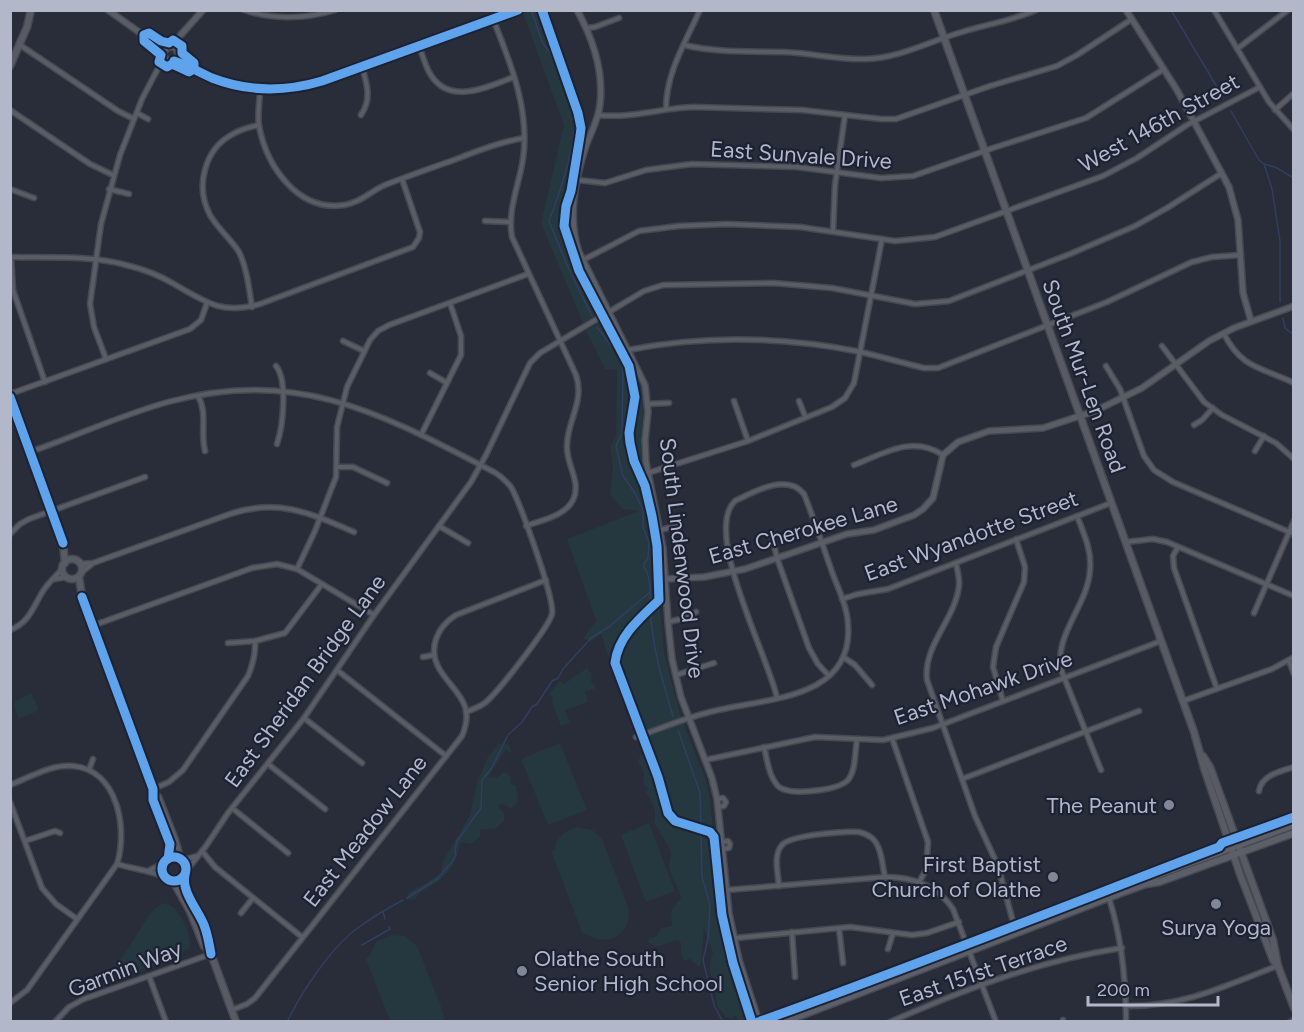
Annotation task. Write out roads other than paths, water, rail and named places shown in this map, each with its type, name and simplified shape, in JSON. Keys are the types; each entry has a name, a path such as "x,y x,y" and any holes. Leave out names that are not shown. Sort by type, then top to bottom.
{"main road":[{"path":"10,66 20,45 31,10"},
{"name":"South Mur-Len Road","path":"934,10 1183,701 1249,900 1272,960 1278,966"},
{"path":"10,395 63,543 63,566 67,578 82,597 94,627 170,844 162,869 165,877 173,881 190,911 204,946 211,952"},
{"path":"63,543 78,562 82,597"},
{"path":"63,566 70,560 78,562"},
{"path":"67,578 73,579 80,574"},
{"name":"South Mur-Len Road","path":"1201,753 1210,767 1274,940 1278,966 1293,1008"},
{"path":"153,791 158,797 175,840 186,873 185,887 204,926 236,1022"},
{"path":"1146,884 1158,875 1293,825"},
{"path":"784,1022 1146,884 1161,881 1293,833"},
{"path":"166,861 181,859"},
{"path":"173,881 180,880 186,873"},
{"path":"1249,900 1257,909 1263,924 1268,925"}],"street":[{"path":"108,10 153,42 168,58 226,82 260,89 286,89 308,85 518,10"},
{"path":"168,58 169,47 181,37 203,10"},
{"path":"244,10 266,16 289,17 314,16 335,10"},
{"name":"South Lindenwood Drive","path":"577,10 594,45 601,93 598,115 587,142 578,180 573,208 573,228 583,260 645,385 647,404 645,440 648,473 660,531 668,622 678,687 717,799 725,890 734,938 745,982 759,1022"},
{"path":"666,109 668,83 700,10"},
{"path":"684,45 710,51 789,52 866,59 894,55 944,38 1014,19 1036,10"},
{"path":"1126,10 1164,69 1223,172 1235,205 1243,293 1251,321"},
{"path":"1214,10 1275,110 1293,130"},
{"path":"1237,49 1288,10"},
{"path":"587,28 620,18"},
{"path":"493,19 521,102 523,159 511,222 514,242 576,375 580,389 566,449 576,482 573,500 564,510 526,526"},
{"path":"598,115 619,116 693,107 788,109 887,120 896,119 1057,66 1132,19"},
{"path":"106,359 92,316 90,293 109,189 136,112 159,70 168,58 178,52 181,37"},
{"path":"153,42 178,52 187,65"},
{"path":"20,45 118,111 134,119"},
{"path":"419,46 432,76 452,91 467,93 514,77"},
{"path":"360,115 366,107 368,97 362,67"},
{"name":"East Sunvale Drive","path":"578,180 605,183 646,170 692,164 789,166 881,178 901,178 920,174 1086,118 1164,69"},
{"name":"West 146th Street","path":"583,260 628,235 653,229 727,224 800,227 905,241 936,237 1103,176 1137,158 1194,121 1260,87"},
{"path":"260,89 259,125 270,155 283,178 297,193 315,203 334,206 350,204 383,186 502,142 524,138"},
{"path":"1275,110 1293,93"},
{"path":"10,110 90,164 113,175"},
{"path":"136,112 148,119"},
{"path":"834,231 837,171 845,115"},
{"path":"252,307 243,261 211,216 204,200 203,181 207,163 218,146 232,134 259,125"},
{"name":"East Sheridan Bridge Lane","path":"186,873 232,808 304,718 374,615 471,482 530,363 540,353 644,291 663,285 773,283 832,288 904,303 937,303 962,297 1135,226 1223,172"},
{"path":"45,382 16,298 12,282 11,257 113,262 144,270 207,303 229,308 252,307 413,247 417,243 420,232 402,179"},
{"path":"10,189 34,198"},
{"path":"109,189 129,194"},
{"path":"485,221 511,222"},
{"path":"648,473 748,441 845,398 854,383 882,239"},
{"path":"628,350 663,343 742,340 799,343 860,352 924,368 938,368 1133,291 1192,262 1212,257 1241,255"},
{"path":"297,569 333,487 337,467 337,427 343,402 364,351 374,334 381,329 528,274"},
{"path":"10,395 190,329 201,320 207,303"},
{"path":"421,435 462,349 461,336 450,303"},
{"path":"854,465 911,445 923,445 943,455 958,442 982,433 1042,428 1080,416 1123,399 1224,333 1293,306"},
{"path":"1224,333 1234,352 1246,362 1293,383"},
{"path":"343,341 364,351"},
{"path":"1162,346 1198,394 1213,408 1276,443 1293,459"},
{"path":"276,366 283,378 280,433 277,444"},
{"path":"1106,366 1123,399 1144,456 1159,474 1291,533"},
{"path":"430,373 447,383"},
{"path":"30,452 159,405 234,391 283,392 343,402 373,413 501,476 510,486 526,526 546,580 553,606 548,624 492,696 466,712 461,697 440,671 434,655 439,630 446,622 464,612 546,580"},
{"path":"198,396 204,413 202,438 206,451"},
{"path":"734,400 748,441"},
{"path":"800,401 805,416"},
{"path":"647,404 669,403"},
{"path":"1194,425 1213,408"},
{"path":"1255,451 1264,436"},
{"name":"East Cherokee Lane","path":"665,579 704,577 733,572 847,534 885,526 923,509 934,494 943,455"},
{"path":"337,467 353,467 387,483"},
{"path":"11,532 20,524 145,477"},
{"path":"636,737 715,710 777,698 811,689 829,676 843,657 849,628 848,616 804,494 793,485 778,484 735,501 726,516 733,572 743,608 770,671 777,698"},
{"name":"East Wyandotte Street","path":"842,599 888,589 1111,503"},
{"path":"80,574 93,563 247,509 279,507 303,511 354,532"},
{"path":"1077,516 1089,549 1091,568 1087,588 1061,647 1060,660 1101,770"},
{"path":"1254,613 1291,533 1293,521"},
{"path":"439,526 468,543"},
{"name":"South Lindenwood Drive","path":"660,531 677,526"},
{"path":"772,536 777,558 809,648 818,664 829,676"},
{"path":"1125,542 1153,539 1178,547 1293,596"},
{"path":"1003,701 993,672 994,656 1024,582 1025,567 1016,540"},
{"path":"1178,547 1173,556 1174,568 1217,689"},
{"path":"78,562 93,563"},
{"path":"956,563 959,579 958,591 930,653 926,668 928,685 975,816 998,866 1016,933"},
{"path":"94,627 261,565 277,564 297,569 374,615"},
{"path":"10,630 26,621 44,590 63,566"},
{"path":"55,579 67,578"},
{"path":"228,643 255,641 285,633 322,584"},
{"name":"South Lindenwood Drive","path":"668,622 685,618 696,612"},
{"path":"153,791 169,782 183,770 248,676 255,657 255,641"},
{"name":"East Mohawk Drive","path":"705,760 815,737 875,741 892,738 942,724 1161,641"},
{"path":"423,657 434,655"},
{"path":"843,657 851,660 872,685"},
{"path":"1183,701 1279,666 1293,657"},
{"path":"1289,661 1293,674"},
{"name":"South Lindenwood Drive","path":"676,675 714,663"},
{"path":"337,670 446,756"},
{"path":"962,779 1139,711"},
{"name":"East Meadow Lane","path":"232,1010 255,998 462,736 466,712"},
{"path":"304,718 362,763"},
{"path":"892,738 928,842 926,870 919,882"},
{"path":"764,747 772,778 780,787 787,791 814,790 838,787 847,780 852,770 856,739"},
{"path":"89,770 93,759"},
{"path":"268,764 325,809"},
{"path":"10,785 57,767 73,766 89,770 108,784 122,832 117,864 27,990 10,1003"},
{"path":"1259,791 1267,778 1293,766"},
{"path":"10,802 46,895 77,919"},
{"path":"232,808 288,853"},
{"path":"24,841 55,831 60,833"},
{"path":"779,886 777,858 784,843 795,838 836,834 861,832 871,837 878,846 885,877"},
{"path":"181,859 200,854 302,937"},
{"path":"149,870 166,861"},
{"path":"117,864 130,869 149,870 165,877"},
{"path":"725,890 885,877 909,879 934,889 953,909 996,1022"},
{"path":"241,914 254,898"},
{"path":"1109,898 1122,948 1126,1022"},
{"path":"734,938 838,928 860,928 912,935 927,933 959,922"},
{"path":"838,928 843,963"},
{"path":"792,932 795,976"},
{"path":"888,949 893,933"},
{"name":"East 151st Terrace","path":"890,1022 983,985 1053,961 1122,948"},
{"name":"Garmin Way","path":"55,1022 76,1003 211,952"},
{"path":"1126,1006 1155,1006 1180,1002 1278,966"},
{"path":"149,976 166,1022"}],"waterway":[{"path":"1171,10 1223,97"},
{"path":"531,11 542,41 550,53 569,98 575,124 571,152 549,221 592,316"},
{"path":"1231,111 1259,160 1294,178"},
{"path":"1264,164 1272,189 1280,241 1280,302"},
{"path":"1283,318 1285,328 1294,335"},
{"path":"597,327 621,359 623,370 622,433 616,446 623,476 643,510 643,528 649,542 648,558 644,567 649,582 653,636 661,676 673,716"},
{"path":"407,898 437,879 452,862 456,855 457,841 481,808 482,780 491,769 508,735 522,722 552,681 558,678 563,669 591,638 610,626 650,592"},
{"path":"678,730 700,793 702,877 710,905 708,939 703,960 714,1005 723,1022"},
{"path":"287,1022 309,983 338,945 359,927 403,900"},
{"path":"383,912 385,919"},
{"path":"362,945 390,929 389,927"}],"place":[{"name":"The Peanut","path":"1169,805"},
{"name":"First Baptist Church of Olathe","path":"1053,877"},
{"name":"Surya Yoga","path":"1216,904"},
{"name":"Olathe South Senior High School","path":"522,971"}]}
